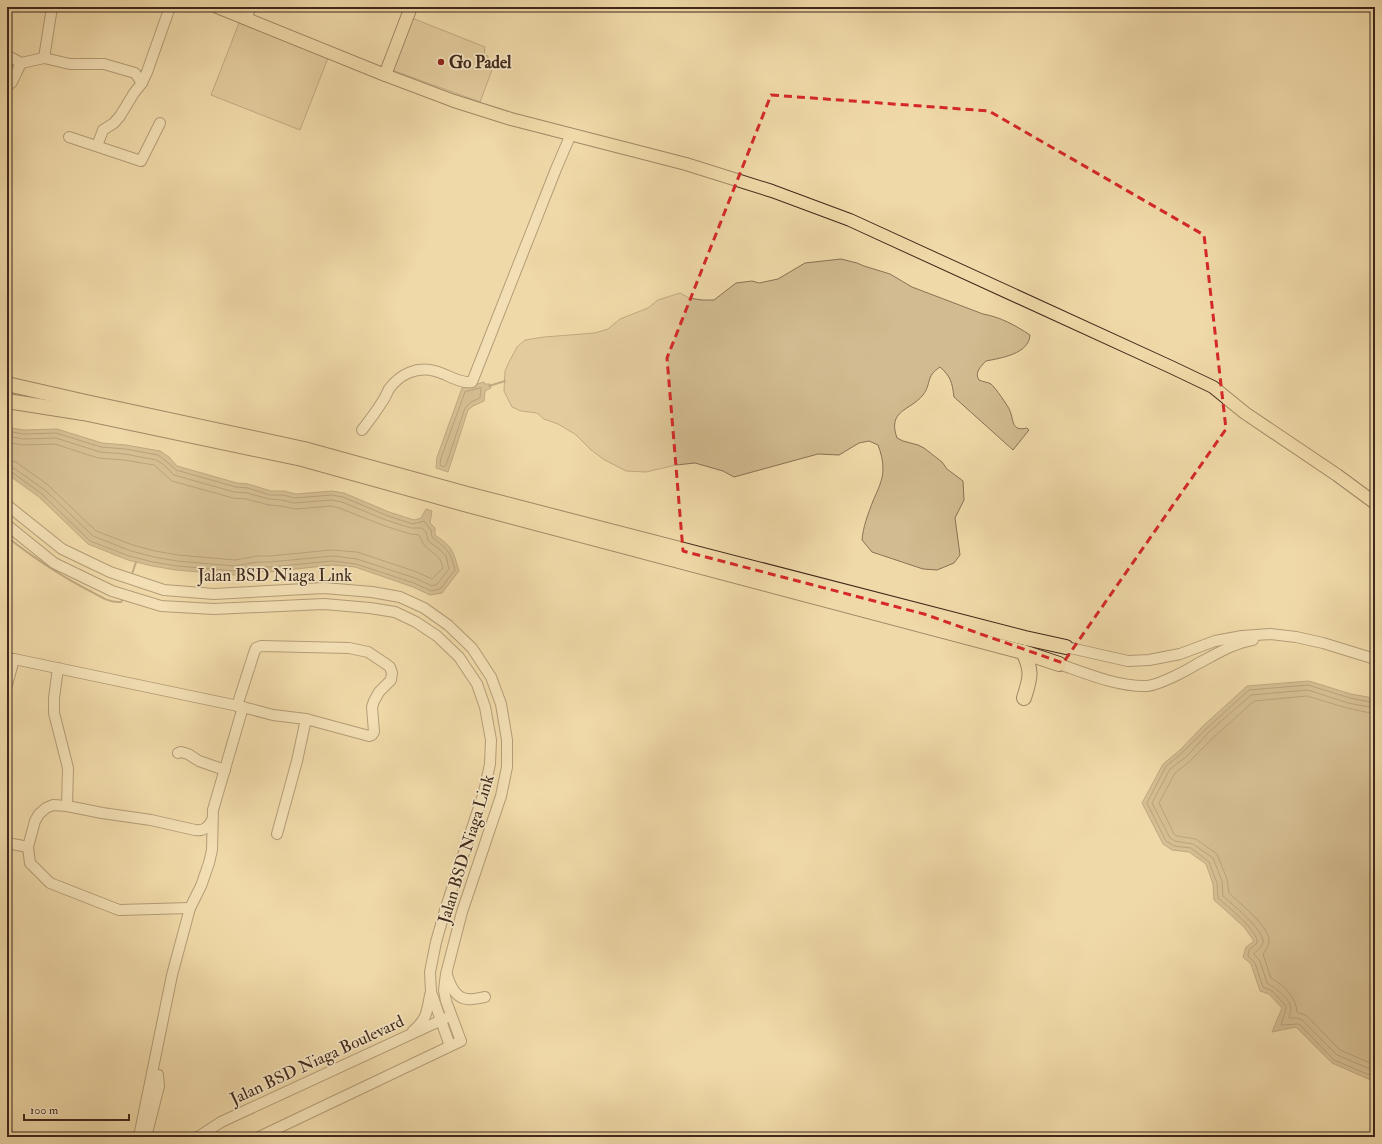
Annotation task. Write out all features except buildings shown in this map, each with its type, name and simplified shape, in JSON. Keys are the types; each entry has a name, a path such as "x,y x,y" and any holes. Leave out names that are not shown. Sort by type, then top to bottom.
{"highway":[{"path":"7,384 304,449 467,494 1025,638 1066,647"},
{"path":"7,401 83,413 302,459 464,504 1023,652 1059,664"},
{"path":"1023,652 1030,676 1024,698"}],"main road":[{"path":"217,7 385,75 454,101 511,119 686,164 772,191 850,220 1213,387 1245,413 1337,475 1375,503"},
{"path":"385,75 411,7"}],"street":[{"path":"44,58 52,7"},
{"path":"97,146 103,130 114,123 120,116 142,83 170,7"},
{"path":"246,18 250,7"},
{"path":"7,86 12,82 16,60 44,58 70,64 104,64 135,73 142,83"},
{"path":"69,137 141,161 160,123"},
{"path":"362,430 398,379 410,372 422,368 466,383 472,382 571,134"},
{"name":"Jalan BSD Niaga Link","path":"7,505 62,549 110,572 164,590 214,594 324,588 400,597 424,608 448,625 472,648 491,677 501,704 507,740 507,768 502,789 462,912 446,974 444,990 446,1001 461,1041 450,1046 431,992 430,972 436,942 446,907 484,792 490,764 491,740 485,707 476,684 459,657 437,636 416,622 394,612 324,604 214,610 161,606 112,591 54,563 7,525"},
{"path":"355,607 357,591"},
{"path":"1066,647 1128,661 1149,660 1180,654 1215,641 1242,636 1270,634 1296,637 1323,643 1375,659"},
{"path":"1059,664 1123,684 1148,686 1180,674 1245,641 1271,637 1296,637"},
{"path":"7,685 11,659 58,668 240,707 273,715 306,719 367,736 372,735 374,729 372,706 379,692 391,680 392,673 390,667 368,652 348,648 261,646 256,648 240,707 225,770 213,810 212,850 209,863 201,886 190,908 172,975 138,1137"},
{"path":"58,668 54,698 54,713 68,768 67,806"},
{"path":"277,834 297,761 306,719"},
{"path":"178,753 182,752 188,754 198,762 225,770"},
{"path":"190,908 119,910 50,883 30,863 28,846 35,821 39,814 52,805 67,806 151,820 201,831 207,828 212,820"},
{"path":"7,843 28,846"},
{"path":"446,974 451,987 458,995 467,1000 485,997"},
{"path":"407,1036 422,1023 427,1014 431,992"},
{"name":"Jalan BSD Niaga Boulevard","path":"198,1137 221,1122 451,1016"},
{"path":"259,1137 450,1046"},
{"path":"146,1137 159,1086 158,1075 152,1074"}],"highlighted area":[{"path":"771,95 989,111 1204,235 1226,429 1063,663 924,614 683,551 667,358"}],"shaded area":[{"name":"Go Padel","path":"412,18 485,47 484,55 488,56 487,68 492,70 480,102 392,70"},
{"path":"239,23 328,58 300,130 211,95"},
{"path":"841,259 890,274 912,287 983,314 1001,319 1030,335 1025,347 1020,351 986,361 982,365 977,375 979,380 991,384 998,392 1009,409 1016,427 1022,429 1027,428 1029,430 1013,450 954,397 953,387 950,380 947,374 940,367 930,377 926,391 923,395 897,416 895,429 897,438 924,448 963,481 964,500 955,518 960,555 954,563 937,570 923,569 872,552 862,540 866,520 880,486 883,473 881,454 878,445 869,441 859,443 839,455 818,454 734,477 723,471 695,463 676,465 646,472 626,471 603,459 575,434 558,424 544,419 537,413 521,411 512,407 504,391 505,371 517,347 525,340 595,333 608,329 620,319 648,308 658,300 680,293 689,298 714,300 736,283 752,281 759,283 778,279 805,263"}],"water":[{"path":"484,382 485,384 490,384 491,388 485,391 484,401 468,410 448,472 436,468 437,457 462,388"},
{"path":"7,427 23,430 57,429 102,443 126,445 160,451 169,457 177,466 271,491 284,491 296,494 332,491 344,493 389,512 414,520 421,518 426,509 432,511 430,523 435,528 435,535 446,543 452,550 459,571 442,593 430,595 413,587 355,567 332,565 270,572 259,571 235,575 176,570 128,560 88,544 39,497 7,474"},
{"path":"1309,681 1375,700 1375,1081 1332,1063 1296,1027 1272,1032 1282,1008 1269,994 1260,991 1251,964 1243,957 1246,947 1254,941 1244,927 1214,900 1213,884 1206,864 1189,852 1172,850 1163,844 1142,803 1163,764 1180,750 1203,726 1247,686"}],"waterway":[{"path":"489,386 505,381"},
{"path":"7,537 48,567 99,596 113,602 121,602 123,599"},
{"path":"132,574 136,562"}],"place":[{"name":"Go Padel","path":"441,62"}]}
